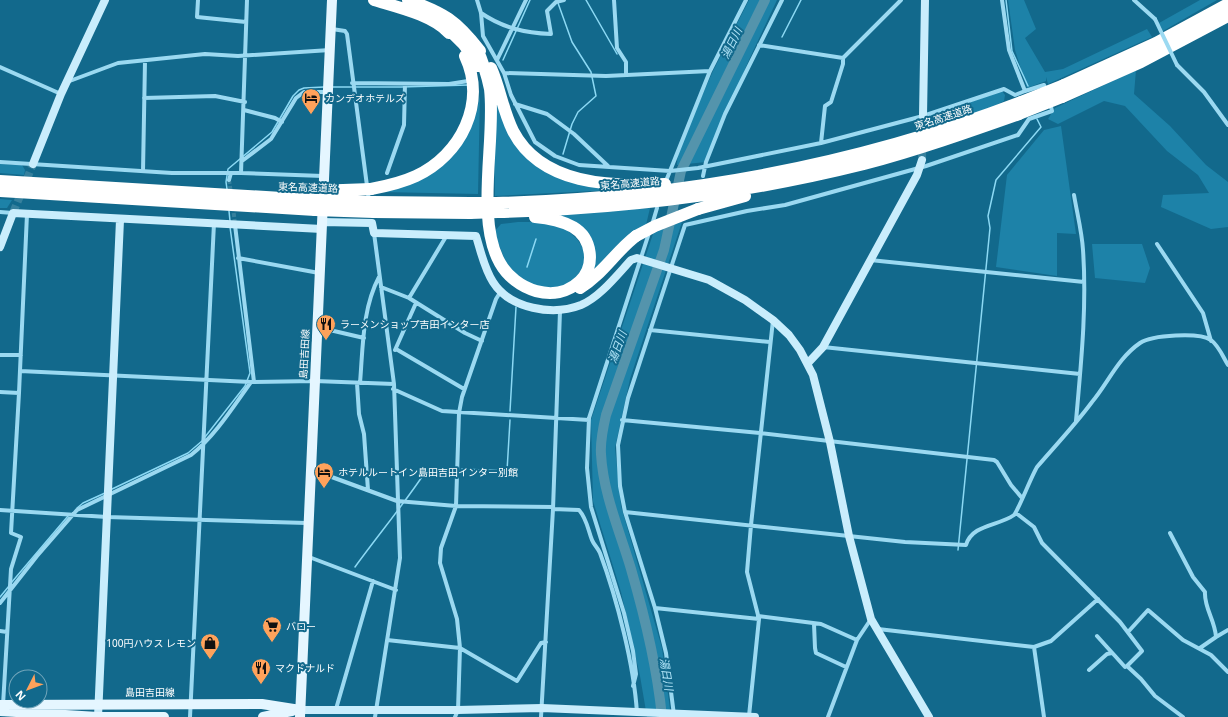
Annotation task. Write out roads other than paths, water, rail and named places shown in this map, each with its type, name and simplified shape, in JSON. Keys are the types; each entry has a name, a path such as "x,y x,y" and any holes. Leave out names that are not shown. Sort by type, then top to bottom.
{"highway":[{"path":"374,0 412,12 444,27 456,35 466,47 481,72 484,86 485,225 490,253 497,267 506,279 517,288 535,296 558,296 572,292 591,280 622,248 636,236 654,226 697,192"},
{"path":"408,0 445,15 470,38 492,69 508,118 518,138 528,152 542,164 575,178 601,183 624,185 664,193 697,192"},
{"name":"東名高速道路","path":"1063,91 1156,44 1228,4"},
{"name":"東名高速道路","path":"697,192 886,147 959,125 1022,102 1063,91 1141,62 1228,16"},
{"path":"315,200 398,184 425,171 451,150 466,127 472,107 472,76 463,53 444,27"},
{"path":"476,46 485,68 490,89 488,207 490,232 499,261 504,270 517,283 530,290 545,293 569,289 586,275 590,262 590,248 582,235 574,227 549,219 497,211"},
{"name":"東名高速道路","path":"373,212 497,211 597,208 664,193 697,192 864,164 943,140 1022,102"},
{"name":"東名高速道路","path":"0,181 315,200 373,212 425,213 470,211"},
{"name":"東名高速道路","path":"0,191 315,200"}],"main road":[{"name":"島田吉田線","path":"2,710 99,704 262,704 300,713 328,78 332,29 332,0"},
{"path":"2,710 98,717 164,717"},
{"path":"263,717 300,713"}],"street":[{"path":"33,164 66,82 105,0"},
{"path":"198,0 197,17 246,22"},
{"path":"241,173 245,102 247,0"},
{"path":"477,0 482,13 483,36 504,73 515,104 535,142 555,156 580,165 671,171 706,167 820,143 923,116 1004,89 1015,95 1022,102"},
{"path":"497,60 514,29 526,0"},
{"path":"614,0 617,48 626,62 626,75"},
{"path":"633,686 636,674 624,613 591,507 587,468 589,420 605,366 624,314 641,258 671,171 710,71 746,0"},
{"path":"673,715 666,653 655,608 625,512 618,466 618,445 622,420 670,268 706,167 706,162 725,114 782,0"},
{"path":"820,143 825,106 831,102 843,64 843,58 902,0"},
{"path":"923,116 925,0"},
{"path":"1002,0 1009,50 1022,102"},
{"path":"1134,0 1155,19 1177,65 1204,92 1228,125"},
{"path":"482,13 494,21 514,29 551,34 547,11 560,1"},
{"path":"332,29 344,31 347,34 353,90 373,212 379,277 391,355 394,386 400,558 375,713"},
{"path":"759,45 843,58"},
{"path":"66,82 118,63 206,54 238,56 245,54 330,50"},
{"path":"143,171 145,61"},
{"path":"0,67 61,94"},
{"path":"504,73 595,76 710,71"},
{"path":"352,83 449,84 468,81"},
{"path":"387,173 404,125 405,84"},
{"path":"686,226 785,205 873,179 920,168 1018,135 1029,119 1052,110 1044,85 1022,102"},
{"path":"242,161 271,139 296,98 304,92 328,91"},
{"path":"144,98 215,96 245,102"},
{"path":"515,104 547,114 573,133 608,166"},
{"path":"244,110 282,122"},
{"path":"808,363 824,348 920,168 922,160"},
{"path":"0,162 143,171 324,176"},
{"path":"229,180 230,173"},
{"path":"1074,195 1083,248 1084,282 1084,322 1076,421"},
{"path":"0,212 120,220 214,224 322,225 373,212"},
{"path":"0,247 13,213"},
{"path":"2,710 11,569 21,537 11,533 27,214"},
{"path":"98,717 120,220"},
{"path":"190,717 214,224"},
{"path":"0,603 77,510 108,492 191,455 204,442 252,382 238,258 232,224"},
{"path":"374,233 476,236 487,272 494,284 514,301 529,307 560,311 582,305 599,292 631,260 641,258 709,280 745,300 773,320 789,335 808,363 830,442 849,536 871,619 930,717"},
{"path":"409,298 447,235"},
{"path":"1157,244 1203,313 1211,341 1228,365"},
{"path":"238,258 320,273"},
{"path":"870,260 1084,282"},
{"path":"368,490 364,434 359,414 358,383 369,306 374,287 379,277"},
{"path":"381,287 409,298 465,333 482,341"},
{"path":"457,714 460,648 457,619 440,563 441,548 456,506 459,412 464,388 496,300 502,291"},
{"path":"391,355 396,348 416,303"},
{"path":"541,717 553,508 560,311"},
{"path":"749,717 759,617 747,572 760,433 773,320"},
{"path":"317,330 334,331 364,338"},
{"path":"650,330 770,342"},
{"path":"625,512 849,536 966,545 967,540 976,531 1008,519 1016,513 1030,478 1037,467 1093,402 1115,369 1140,343 1161,336 1183,336 1209,339 1211,341"},
{"path":"396,348 464,388"},
{"path":"824,348 1080,374"},
{"path":"0,356 20,355"},
{"path":"20,370 243,382 315,381 394,386 442,411 589,420"},
{"path":"0,392 19,394"},
{"path":"622,420 760,433 964,456 997,462 1011,485 1022,498"},
{"path":"311,474 329,476 399,501 456,506 553,508 579,510 582,512 593,542 599,551 615,600 640,714"},
{"path":"582,512 591,507"},
{"path":"0,510 108,517 308,524"},
{"path":"1016,513 1034,527 1042,543 1098,599 1128,632 1142,651 1127,666"},
{"path":"1170,533 1193,577 1205,592 1204,601 1212,616 1216,637"},
{"path":"307,556 396,590"},
{"path":"336,710 373,581"},
{"path":"877,629 1034,647 1051,641 1098,599"},
{"path":"655,608 821,624 857,640"},
{"path":"1128,632 1148,610 1183,640 1211,655 1228,672"},
{"path":"828,717 857,640 871,619"},
{"path":"814,624 814,648 816,653 846,667"},
{"path":"1200,648 1228,630"},
{"path":"0,632 7,632"},
{"path":"1097,636 1125,667 1127,666 1141,679 1155,696 1183,717"},
{"path":"387,640 460,648 517,681 542,643 546,642"},
{"path":"1034,647 1044,717"},
{"path":"1089,670 1107,654 1112,653"},
{"path":"300,713 336,710 375,713 457,714 542,708 640,714 755,717"}],"waterway":[{"path":"503,60 530,0"},
{"path":"586,0 617,54"},
{"name":"湯日川","path":"662,717 654,661 646,624 631,569 608,498 602,469 602,434 606,415 664,250 681,171 765,0"},
{"path":"782,37 801,0"},
{"path":"1006,0 1012,51 1028,86"},
{"path":"558,3 572,42 591,72 596,96 578,112 572,124 563,154"},
{"path":"332,87 468,85"},
{"path":"227,189 226,182 228,169 272,132 293,96 299,90 304,88 324,87"},
{"path":"958,550 990,228 988,216 996,180 1041,127 1037,119"},
{"path":"229,211 230,221"},
{"path":"205,437 245,386 250,373 230,227"},
{"path":"527,267 536,239"},
{"path":"510,411 516,307"},
{"path":"462,469 507,471 510,420"},
{"path":"110,490 188,453 202,441"},
{"path":"355,567 428,468 453,468"},
{"path":"77,508 83,503 105,493"},
{"path":"11,583 68,516"},
{"path":"0,597 9,586"}],"tunnel":[{"path":"922,160 923,116"},
{"path":"13,213 33,164"},
{"path":"229,180 231,193"},
{"path":"233,207 235,224"}],"place":[{"name":"カンデオホテルズ","path":"311,115"},
{"name":"ラーメンショップ吉田インター店","path":"326,341"},
{"name":"ホテルルートイン島田吉田インター別館","path":"324,489"},
{"name":"バロー","path":"272,643"},
{"name":"100円ハウス レモン","path":"210,660"},
{"name":"マクドナルド","path":"261,685"}]}
